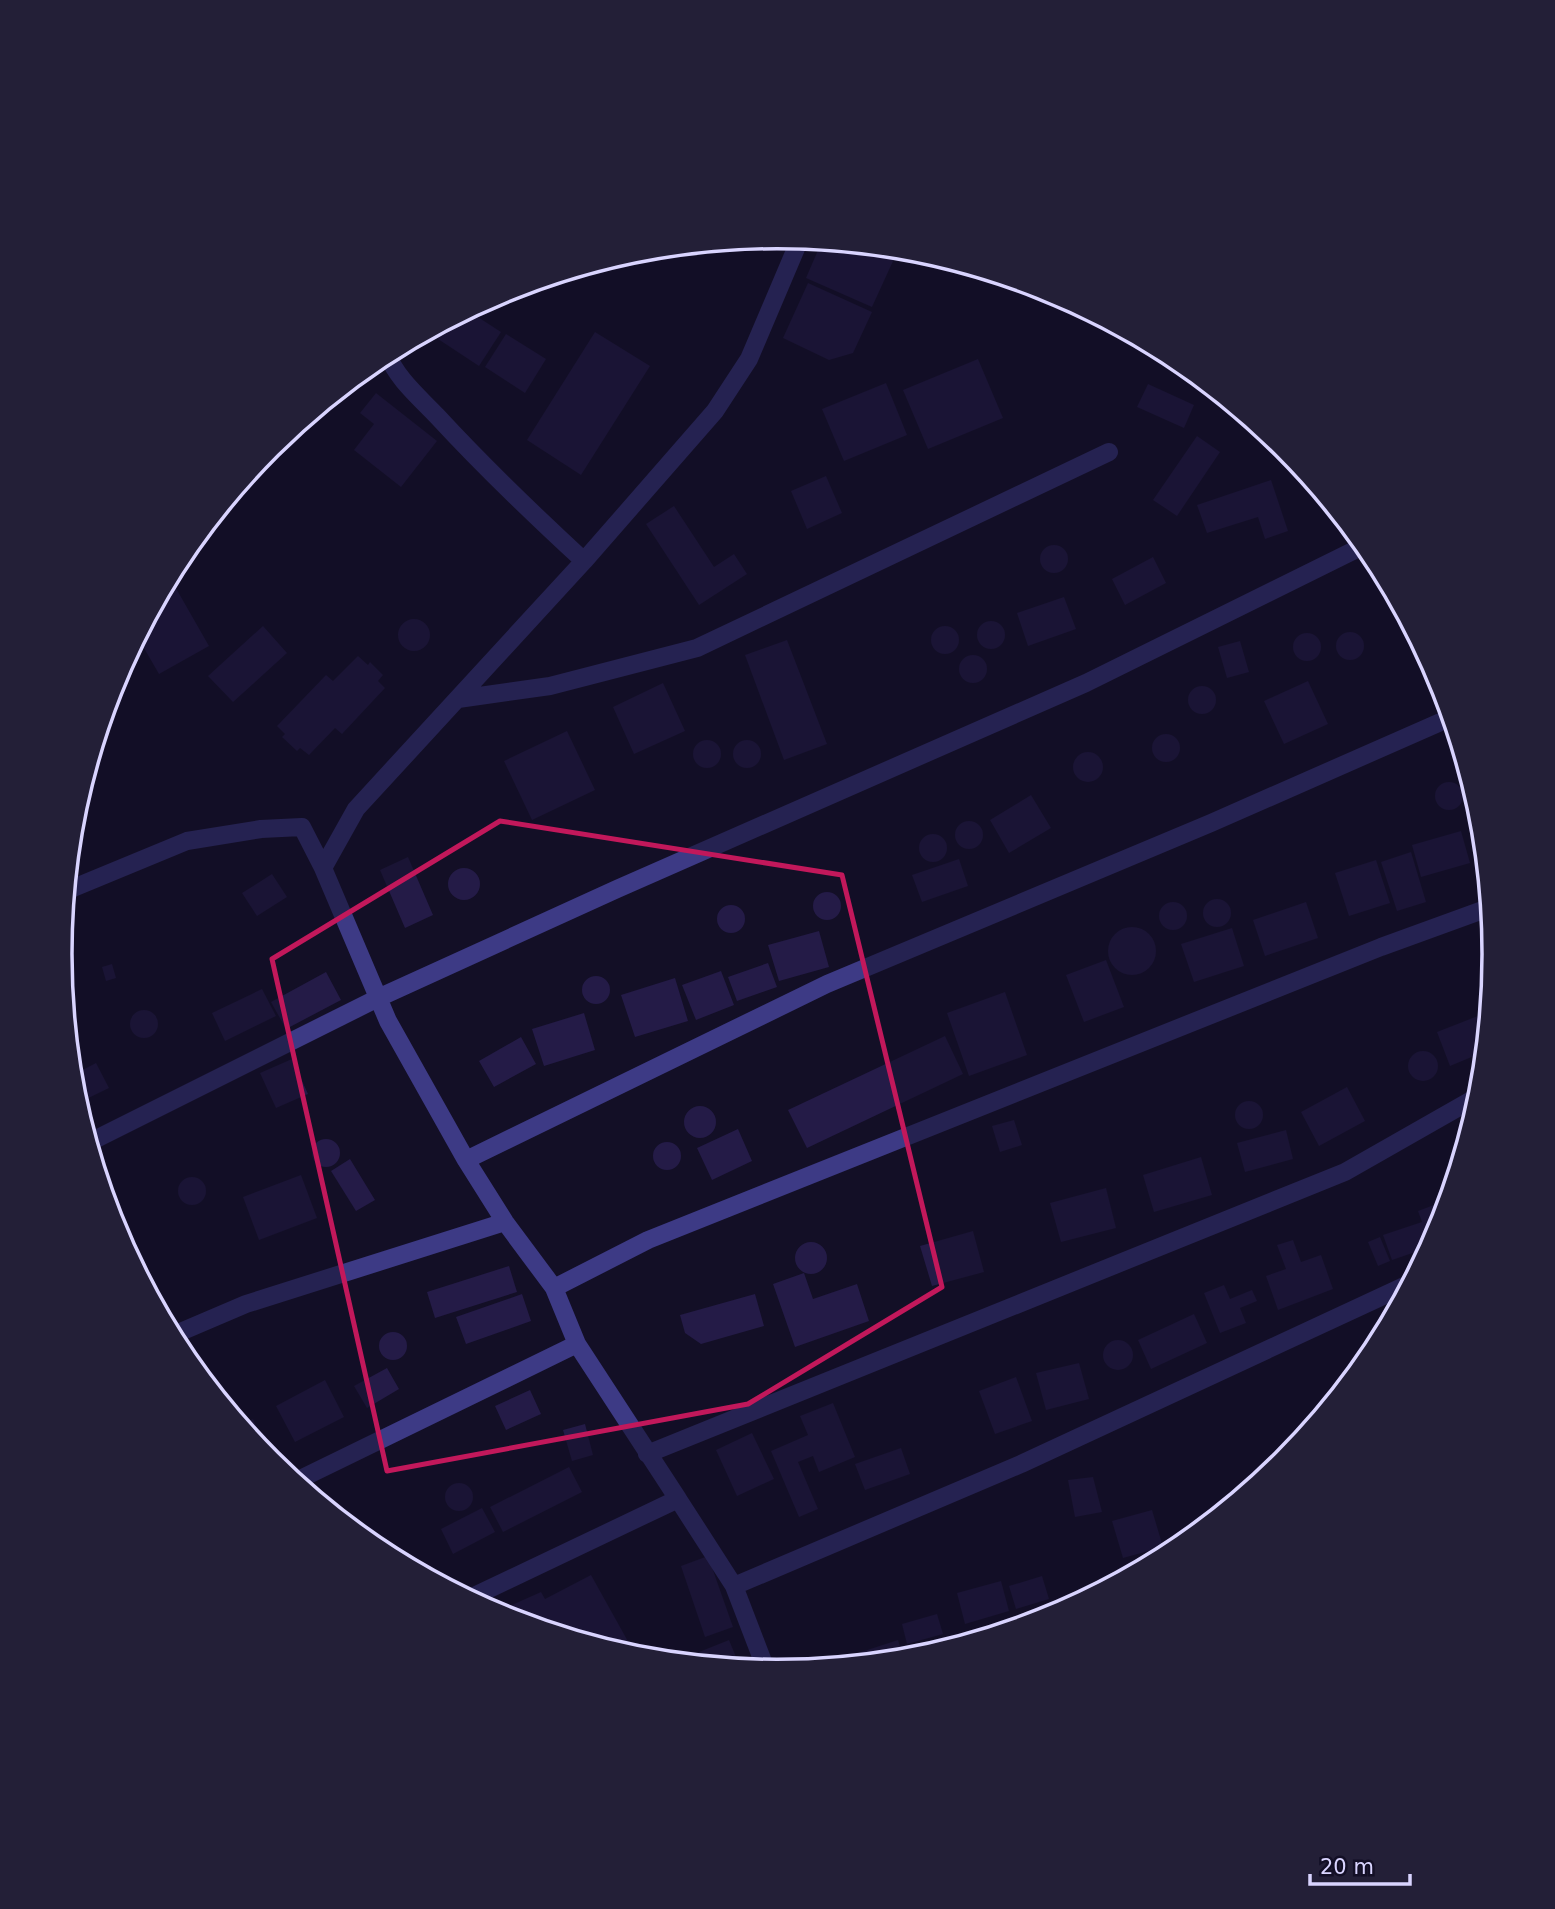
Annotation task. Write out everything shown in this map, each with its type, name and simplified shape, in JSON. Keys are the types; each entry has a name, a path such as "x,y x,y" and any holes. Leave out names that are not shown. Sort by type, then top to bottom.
{"street":[{"path":"323,868 356,809 584,561 715,411 749,359 796,249"},
{"path":"392,364 485,467 584,561"},
{"path":"458,699 550,686 697,648 1109,452"},
{"path":"97,1139 379,998 605,894 1086,683 1355,550"},
{"path":"466,1160 827,984 1444,722"},
{"path":"75,887 187,841 261,828 302,827 323,868 388,1021 466,1160 505,1222 554,1288 577,1344 734,1586 762,1660"},
{"path":"554,1288 648,1240 1381,947 1482,910"},
{"path":"647,1454 1345,1172 1467,1102"},
{"path":"181,1332 246,1304 505,1222"},
{"path":"734,1586 1021,1464 1399,1289"},
{"path":"304,1477 577,1344"},
{"path":"479,1594 678,1499"}],"highlighted area":[{"path":"500,821 842,875 942,1287 748,1404 387,1471 272,959"}],"building":[{"path":"818,250 894,259 872,307 806,278"},
{"path":"808,283 872,312 853,353 829,360 783,338"},
{"path":"477,316 501,332 479,366 438,339 441,335"},
{"path":"595,332 650,366 581,475 527,440"},
{"path":"506,334 546,359 525,393 485,367"},
{"path":"978,359 1003,418 928,449 903,390"},
{"path":"886,383 907,435 844,461 822,409"},
{"path":"1148,384 1194,405 1184,428 1137,407"},
{"path":"376,393 437,441 401,487 354,450 374,424 360,413"},
{"path":"1197,436 1220,452 1177,516 1153,500"},
{"path":"826,476 842,513 807,529 791,491"},
{"path":"1271,480 1288,531 1265,539 1258,517 1207,533 1197,505"},
{"path":"674,506 714,567 734,554 747,574 699,605 646,524"},
{"path":"1054,545 1064,549 1068,559 1064,569 1054,573 1044,569 1040,559 1044,549"},
{"path":"1153,557 1166,583 1125,605 1112,579"},
{"path":"175,587 209,646 159,674 143,646"},
{"path":"1064,597 1076,629 1028,646 1017,613"},
{"path":"414,619 425,624 430,635 425,646 414,651 403,646 398,635 403,624"},
{"path":"991,621 1001,625 1005,635 1001,645 991,649 981,645 977,635 981,625"},
{"path":"263,626 287,653 233,702 208,676"},
{"path":"945,626 955,630 959,640 955,650 945,654 935,650 931,640 935,630"},
{"path":"1350,632 1360,636 1364,646 1360,656 1350,660 1340,656 1336,646 1340,636"},
{"path":"1307,633 1317,637 1321,647 1317,657 1307,661 1297,657 1293,647 1297,637"},
{"path":"787,640 827,744 784,760 745,655"},
{"path":"1240,641 1249,672 1227,678 1218,647"},
{"path":"973,655 983,659 987,669 983,679 973,683 963,679 959,669 963,659"},
{"path":"358,656 368,665 370,662 383,675 378,681 385,688 342,734 335,728 309,755 300,748 297,751 282,737 285,734 277,726 326,675 333,681"},
{"path":"1308,681 1328,724 1284,744 1264,701"},
{"path":"663,683 685,731 634,754 613,707"},
{"path":"1202,686 1212,690 1216,700 1212,710 1202,714 1192,710 1188,700 1192,690"},
{"path":"567,731 595,790 532,820 504,761"},
{"path":"1166,734 1176,738 1180,748 1176,758 1166,762 1156,758 1152,748 1156,738"},
{"path":"707,740 717,744 721,754 717,764 707,768 697,764 693,754 697,744"},
{"path":"747,740 757,744 761,754 757,764 747,768 737,764 733,754 737,744"},
{"path":"1088,752 1098,757 1103,767 1098,777 1088,782 1078,777 1073,767 1078,757"},
{"path":"1449,782 1459,786 1463,796 1459,806 1449,810 1439,806 1435,796 1439,786"},
{"path":"1031,795 1051,828 1009,853 990,820"},
{"path":"969,821 979,825 983,835 979,845 969,849 959,845 955,835 959,825"},
{"path":"1461,831 1470,863 1421,877 1412,845"},
{"path":"933,834 943,838 947,848 943,858 933,862 923,858 919,848 923,838"},
{"path":"1411,852 1426,902 1397,911 1381,862"},
{"path":"408,857 433,915 405,928 380,870"},
{"path":"959,859 968,886 922,902 912,875"},
{"path":"1376,860 1390,903 1349,916 1335,873"},
{"path":"464,868 475,873 480,884 475,895 464,900 453,895 448,884 453,873"},
{"path":"272,874 287,897 257,916 242,893"},
{"path":"827,892 837,896 841,906 837,916 827,920 817,916 813,906 817,896"},
{"path":"1217,899 1227,903 1231,913 1227,923 1217,927 1207,923 1203,913 1207,903"},
{"path":"1173,902 1183,906 1187,916 1183,926 1173,930 1163,926 1159,916 1163,906"},
{"path":"1306,902 1318,938 1265,956 1253,920"},
{"path":"731,905 741,909 745,919 741,929 731,933 721,929 717,919 721,909"},
{"path":"1132,927 1149,934 1156,951 1149,968 1132,975 1115,968 1108,951 1115,934"},
{"path":"1232,928 1244,966 1194,982 1181,944"},
{"path":"819,931 829,967 779,981 768,945"},
{"path":"1106,960 1124,1007 1084,1022 1066,975"},
{"path":"768,963 777,987 737,1001 728,977"},
{"path":"112,964 116,978 106,981 102,967"},
{"path":"721,971 734,1005 696,1020 682,985"},
{"path":"326,972 341,1000 286,1029 271,1002"},
{"path":"596,976 606,980 610,990 606,1000 596,1004 586,1000 582,990 586,980"},
{"path":"675,978 688,1021 635,1037 621,995"},
{"path":"262,989 276,1016 225,1041 212,1013"},
{"path":"1005,992 1027,1055 969,1076 947,1013"},
{"path":"144,1010 154,1014 158,1024 154,1034 144,1038 134,1034 130,1024 134,1014"},
{"path":"584,1013 595,1050 544,1066 532,1029"},
{"path":"1480,1015 1476,1055 1450,1066 1437,1032"},
{"path":"945,1036 963,1074 807,1148 788,1110"},
{"path":"521,1037 536,1064 494,1087 479,1061"},
{"path":"1423,1051 1434,1055 1438,1066 1434,1077 1423,1081 1412,1077 1408,1066 1412,1055"},
{"path":"292,1059 308,1094 276,1108 260,1073"},
{"path":"96,1063 109,1088 87,1099 82,1070"},
{"path":"1347,1087 1365,1121 1319,1146 1301,1112"},
{"path":"1249,1101 1259,1105 1263,1115 1259,1125 1249,1129 1239,1125 1235,1115 1239,1105"},
{"path":"700,1106 711,1111 716,1122 711,1133 700,1138 689,1133 684,1122 689,1111"},
{"path":"1014,1120 1022,1145 1000,1152 992,1126"},
{"path":"738,1129 752,1161 712,1180 697,1148"},
{"path":"1286,1130 1293,1159 1245,1172 1237,1143"},
{"path":"326,1139 336,1143 340,1153 336,1163 326,1167 316,1163 312,1153 316,1143"},
{"path":"667,1142 677,1146 681,1156 677,1166 667,1170 657,1166 653,1156 657,1146"},
{"path":"1201,1157 1212,1195 1154,1212 1143,1175"},
{"path":"350,1159 375,1200 356,1211 331,1171"},
{"path":"301,1175 317,1218 259,1240 243,1197"},
{"path":"192,1177 202,1181 206,1191 202,1201 192,1205 182,1201 178,1191 182,1181"},
{"path":"1106,1188 1116,1228 1061,1242 1050,1203"},
{"path":"1438,1204 1417,1251 1392,1260 1383,1235 1422,1222 1418,1211"},
{"path":"973,1231 984,1272 932,1286 920,1246"},
{"path":"1380,1237 1390,1261 1378,1266 1368,1242"},
{"path":"1293,1240 1301,1262 1321,1255 1333,1289 1278,1310 1266,1276 1286,1269 1277,1245"},
{"path":"811,1242 822,1247 827,1258 822,1269 811,1274 800,1269 795,1258 800,1247"},
{"path":"509,1266 517,1292 435,1318 427,1292"},
{"path":"804,1273 813,1299 857,1284 869,1321 795,1347 773,1284"},
{"path":"1224,1285 1230,1299 1252,1290 1257,1301 1240,1308 1246,1323 1220,1333 1204,1293"},
{"path":"522,1294 531,1321 466,1344 456,1317"},
{"path":"755,1294 764,1326 701,1344 685,1333 680,1315"},
{"path":"1194,1314 1207,1343 1151,1369 1138,1340"},
{"path":"393,1332 403,1336 407,1346 403,1356 393,1360 383,1356 379,1346 383,1336"},
{"path":"1118,1340 1128,1345 1133,1355 1128,1365 1118,1370 1108,1365 1103,1355 1108,1345"},
{"path":"1079,1363 1089,1399 1046,1410 1036,1373"},
{"path":"387,1368 399,1389 367,1408 354,1386"},
{"path":"1016,1377 1032,1421 995,1434 979,1391"},
{"path":"325,1380 344,1417 295,1442 276,1406"},
{"path":"530,1390 541,1414 506,1430 495,1406"},
{"path":"833,1403 855,1457 819,1472 813,1456 798,1462 818,1509 799,1517 771,1451 808,1435 800,1416"},
{"path":"253,1419 259,1434 248,1421"},
{"path":"585,1424 593,1455 572,1461 563,1430"},
{"path":"752,1433 774,1479 737,1496 716,1450"},
{"path":"901,1448 910,1474 865,1490 855,1464"},
{"path":"569,1467 582,1492 503,1532 490,1507"},
{"path":"1093,1477 1102,1512 1075,1517 1068,1480"},
{"path":"459,1483 469,1487 473,1497 469,1507 459,1511 449,1507 445,1497 449,1487"},
{"path":"482,1508 495,1532 453,1554 441,1529"},
{"path":"1152,1510 1163,1546 1123,1558 1112,1521"},
{"path":"708,1556 733,1627 705,1637 681,1566"},
{"path":"591,1575 630,1644 551,1623 507,1607 541,1592 545,1599"},
{"path":"1042,1576 1049,1599 1016,1609 1009,1586"},
{"path":"1001,1581 1009,1611 965,1624 957,1593"},
{"path":"937,1614 943,1634 907,1644 902,1624"},
{"path":"729,1640 737,1659 731,1659 692,1655"},
{"path":"898,1640 901,1649 870,1654 852,1655"}]}
